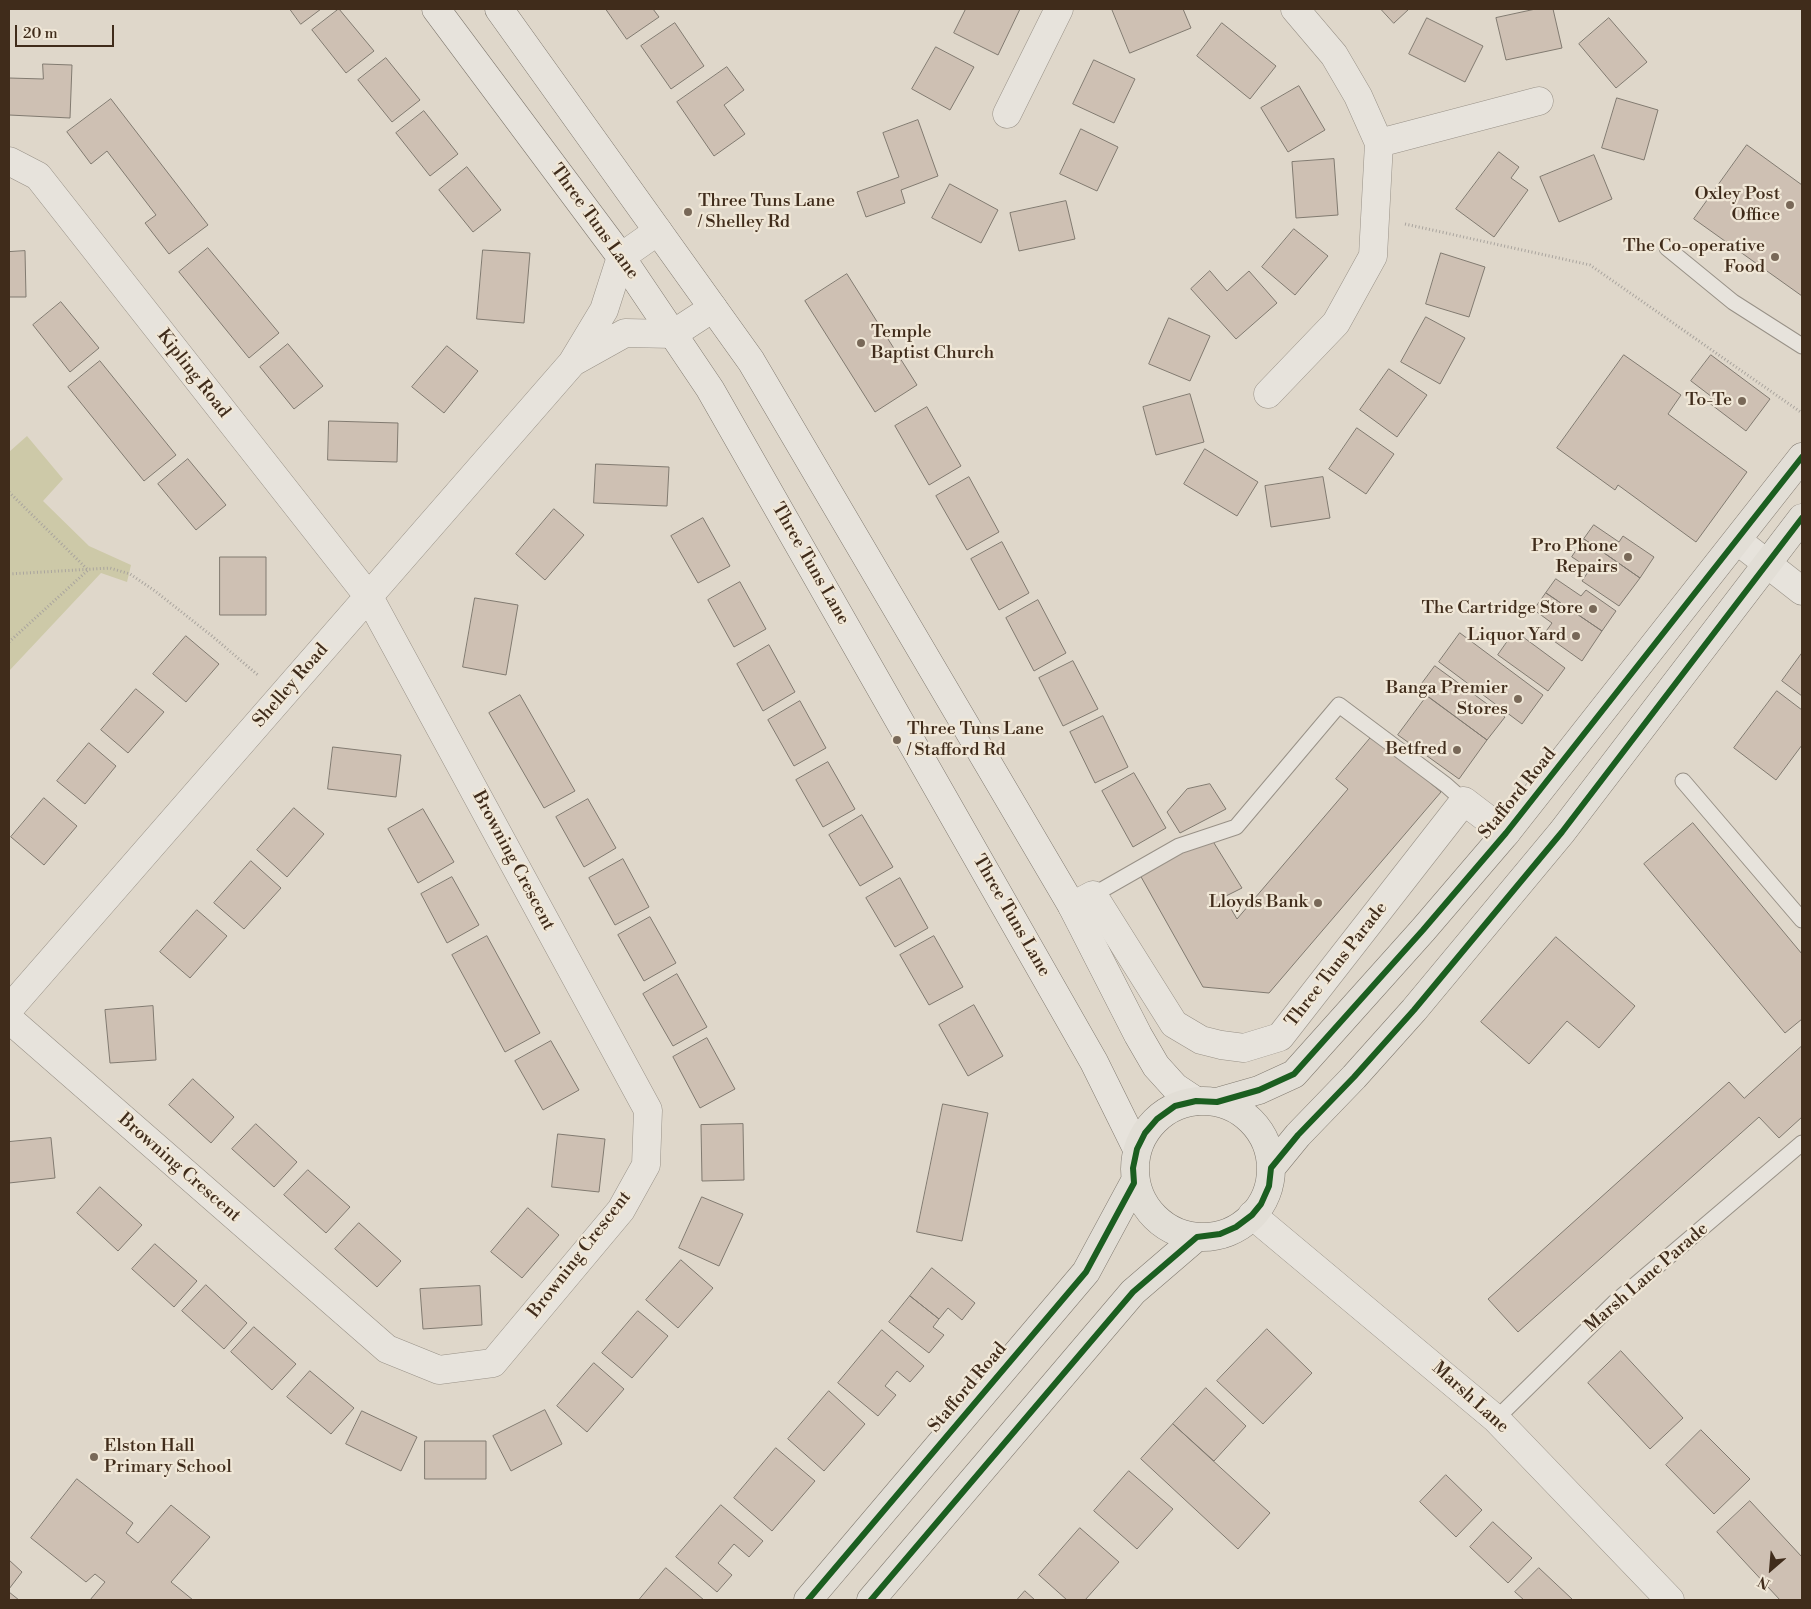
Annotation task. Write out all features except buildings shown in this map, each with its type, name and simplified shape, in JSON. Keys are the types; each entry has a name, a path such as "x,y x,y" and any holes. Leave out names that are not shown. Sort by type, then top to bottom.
{"highway":[{"name":"Stafford Road","path":"1206,1101 1260,1090 1294,1074 1506,834 1738,541 1802,457"},
{"path":"1271,1168 1298,1135 1354,1077 1414,1010 1562,832 1802,518"},
{"path":"1206,1101 1239,1112 1257,1125 1270,1152 1269,1186 1261,1204 1252,1215 1236,1227 1220,1234 1198,1237 1174,1230 1160,1222 1140,1199 1134,1184 1137,1149 1157,1119 1175,1106 1206,1101"},
{"name":"Stafford Road","path":"808,1600 1086,1272 1134,1184"},
{"path":"871,1600 1133,1292 1198,1237"}],"street":[{"name":"Three Tuns Lane","path":"436,9 621,257 710,389 1094,1062 1137,1149"},
{"path":"499,9 751,361 1083,901 1138,1035 1156,1066 1175,1087 1206,1101"},
{"path":"1007,114 1060,9"},
{"path":"1268,394 1336,323 1373,256 1379,143 1358,96 1334,55 1295,9"},
{"path":"1379,143 1539,101"},
{"name":"Kipling Road","path":"9,161 38,176 369,597"},
{"path":"621,257 658,231"},
{"name":"Shelley Road","path":"9,1009 572,363 604,310 621,257"},
{"path":"673,334 713,308"},
{"name":"Shelley Road","path":"572,363 625,333 673,334"},
{"path":"1738,541 1802,590"},
{"name":"Browning Crescent","path":"9,1020 387,1348 439,1370 493,1363 621,1210 646,1165 648,1110 369,597"},
{"path":"1464,801 1506,834"},
{"name":"Three Tuns Parade","path":"1083,901 1174,1024 1201,1040 1244,1048 1280,1037 1464,801"},
{"name":"Marsh Lane","path":"1252,1215 1496,1418 1670,1600"}],"lane":[{"path":"1667,248 1733,302 1802,346"},
{"path":"1083,901 1179,846 1236,827 1339,705 1446,785 1464,801"},
{"path":"1683,781 1802,920"},
{"name":"Marsh Lane Parade","path":"1496,1418 1614,1304 1802,1143"}],"path":[{"path":"1375,218 1590,265 1802,413"},
{"path":"9,492 88,570"},
{"path":"9,574 110,568 130,574 155,591 212,636 282,696"},
{"path":"9,642 88,570"}],"shaded area":[{"path":"27,436 63,479 43,501 89,546 131,565 127,582 101,573 9,671 9,452"}],"cycle path":[{"path":"808,1600 1086,1272 1134,1183 1133,1168 1137,1149 1145,1133 1157,1119 1175,1106 1196,1101 1217,1102 1259,1090 1294,1074 1423,930 1506,833 1802,457"},
{"path":"871,1600 1133,1292 1197,1237 1220,1234 1236,1227 1252,1215 1261,1204 1269,1186 1271,1168 1298,1135 1354,1077 1414,1010 1562,832 1802,518"}],"place":[{"name":"Oxley Post Office","path":"1790,205"},
{"name":"Three Tuns Lane / Shelley Rd","path":"688,212"},
{"name":"The Co-operative Food","path":"1775,257"},
{"name":"Temple Baptist Church","path":"861,343"},
{"name":"To-Te","path":"1742,401"},
{"name":"Pro Phone Repairs","path":"1628,557"},
{"name":"The Cartridge Store","path":"1593,609"},
{"name":"Liquor Yard","path":"1576,636"},
{"name":"Banga Premier Stores","path":"1518,699"},
{"name":"Three Tuns Lane / Stafford Rd","path":"897,740"},
{"name":"Betfred","path":"1457,750"},
{"name":"Lloyds Bank","path":"1318,903"},
{"name":"Elston Hall Primary School","path":"94,1457"}]}
